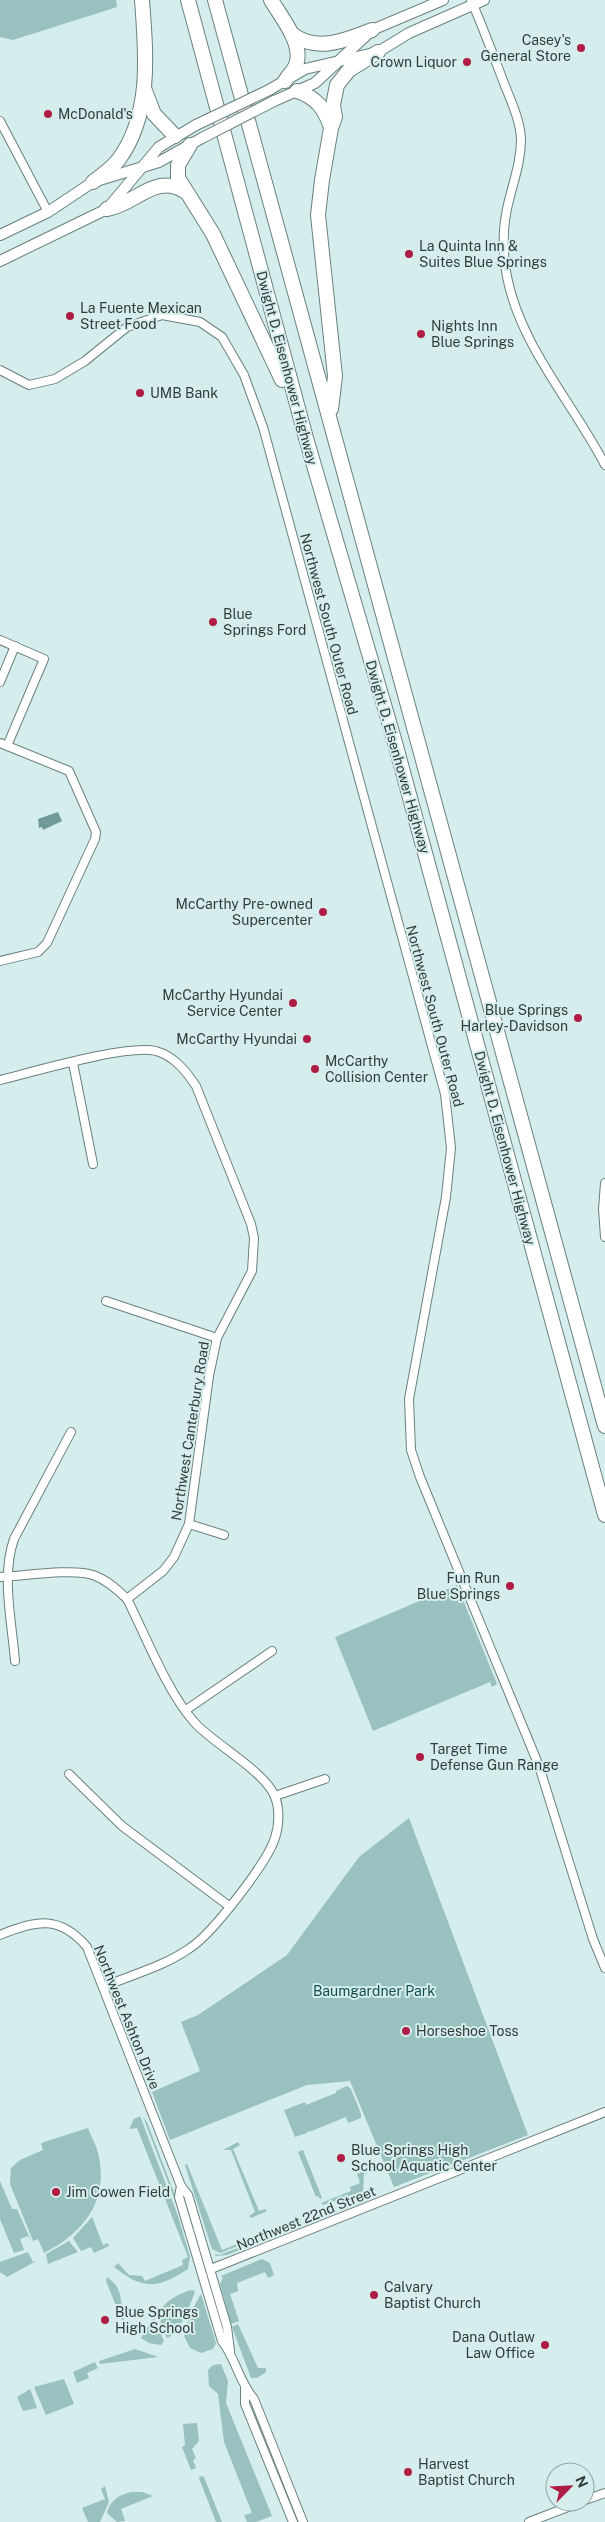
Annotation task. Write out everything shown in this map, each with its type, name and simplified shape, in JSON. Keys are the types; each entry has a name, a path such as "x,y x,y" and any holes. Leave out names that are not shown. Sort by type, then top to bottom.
{"highway":[{"path":"93,182 118,161 132,138 144,88 146,49 142,0"},
{"name":"Dwight D. Eisenhower Highway","path":"188,0 306,438 394,739 605,1515"},
{"name":"Dwight D. Eisenhower Highway","path":"215,0 605,1426"},
{"path":"271,0 292,34 297,51 296,64 285,81"},
{"path":"292,34 303,43 335,44 372,30"},
{"path":"330,417 335,376 318,214 331,128 335,117 333,105 337,85 349,70 378,52"},
{"path":"144,88 154,114 175,136"},
{"path":"297,91 309,95 319,102 331,128"},
{"path":"196,141 178,165 178,178 205,218 250,309 270,351 306,438"},
{"path":"107,209 116,207 162,185 175,185 186,192"}],"main road":[{"path":"0,235 48,212 93,182 159,162 274,101 315,83 372,30 443,0"},
{"path":"0,261 107,209 128,186 141,166 159,146 175,136 269,90 305,69 378,52 472,2 484,0"}],"street":[{"path":"472,2 510,98 521,138 516,181 507,209 504,232 507,279 515,305 532,341 605,465"},
{"path":"0,121 48,212"},
{"name":"Northwest South Outer Road","path":"0,370 29,385 55,378 85,362 127,327 162,315 200,322 222,337 244,375 263,427 440,1076 449,1122 451,1148 446,1197 409,1399 411,1450 420,1477 538,1766 593,1939 605,1968"},
{"path":"0,640 44,659 4,744 69,771 96,832 95,839 47,943 38,952 0,961"},
{"path":"0,682 15,646"},
{"name":"Northwest Canterbury Road","path":"0,1080 125,1051 155,1051 177,1063 196,1086 251,1224 254,1238 252,1271 217,1338 208,1376 189,1524 178,1550 163,1571 127,1599"},
{"path":"73,1063 94,1164"},
{"path":"605,1183 603,1209 605,1237"},
{"path":"106,1301 217,1338"},
{"path":"15,1661 4,1577 9,1553 14,1539 71,1432"},
{"path":"189,1524 224,1535"},
{"path":"4,1577 74,1573 91,1574 107,1582 127,1599 172,1688 194,1722 221,1747 254,1771 275,1796 278,1816 276,1836 270,1851 218,1923 189,1949 103,1987"},
{"path":"186,1710 272,1651"},
{"path":"69,1774 122,1826 229,1906"},
{"path":"275,1796 325,1779"},
{"name":"Northwest Ashton Drive","path":"0,1935 24,1925 39,1922 68,1929 87,1947 181,2186 188,2195 211,2269 230,2340 230,2351"},
{"name":"Northwest 22nd Street","path":"211,2269 605,2112"},
{"name":"Northwest Ashton Drive","path":"181,2186 179,2197 222,2342 230,2351 245,2389 254,2399 303,2522"},
{"name":"Northwest Ashton Drive","path":"245,2389 245,2404 293,2522"},
{"path":"529,2522 555,2512"}],"green space":[{"path":"0,0 116,0 117,7 13,40 0,37"},
{"path":"457,1585 497,1684 492,1687 490,1682 373,1731 335,1637"},
{"name":"Baumgardner Park","path":"409,1818 528,2135 394,2187 350,2081 307,2085 170,2140 152,2092 200,2071 181,2022 198,2015 287,1955 359,1857"},
{"path":"347,2086 351,2089 361,2118 348,2123 346,2117 295,2137 284,2110 305,2102 306,2105 336,2093 336,2091"},
{"path":"140,2116 178,2216 190,2257 188,2269 167,2280 150,2284 133,2280 114,2267 118,2263 129,2275 142,2276 145,2281 183,2265 182,2260 188,2257 137,2128 129,2129 134,2119"},
{"path":"143,2117 147,2122 178,2203 176,2203"},
{"name":"Jim Cowen Field","path":"88,2128 97,2150 101,2170 100,2186 96,2200 90,2214 71,2236 44,2253 38,2239 33,2241 10,2184 11,2168 20,2160 43,2150 41,2143"},
{"path":"238,2142 240,2145 233,2149 259,2211 265,2209 267,2211 251,2218 249,2216 255,2212 231,2150 223,2150"},
{"path":"303,2150 322,2198 320,2199 318,2196 316,2197 298,2152"},
{"path":"187,2164 222,2250 301,2219 301,2221 220,2253 212,2249 185,2165"},
{"path":"382,2164 382,2166 364,2174 363,2191 323,2205 321,2203 351,2191 350,2187 360,2183 357,2174"},
{"path":"0,2181 12,2209 17,2209 32,2243 28,2236 20,2239 24,2250 14,2253 0,2219"},
{"path":"92,2217 103,2245 108,2243 109,2246 94,2253 91,2247 81,2251 73,2238"},
{"path":"300,2225 227,2255 215,2256 216,2254 219,2255"},
{"path":"69,2241 78,2252 48,2264 46,2254"},
{"path":"28,2252 33,2262 38,2260 7,2277 0,2272 0,2262"},
{"path":"262,2259 270,2263 274,2275 268,2278 265,2272 237,2283 238,2291 230,2294 239,2321 231,2324 220,2284 223,2278 221,2276"},
{"path":"107,2277 116,2285 120,2294 125,2328 106,2281"},
{"path":"190,2290 195,2291 188,2311 176,2331 167,2338 162,2328 160,2313 167,2302"},
{"path":"201,2294 216,2343 213,2349 201,2353 190,2348 184,2336 191,2312"},
{"path":"154,2318 164,2341 161,2345 149,2343 141,2338"},
{"path":"238,2324 258,2368 266,2368 266,2372 257,2378 251,2378 232,2327"},
{"path":"135,2349 158,2357 100,2364 99,2361"},
{"path":"95,2362 98,2368 87,2373 89,2378 77,2383 73,2372"},
{"path":"221,2364 228,2381 226,2403 272,2516 256,2522 247,2522 244,2515 252,2513 224,2442 218,2394 209,2386 208,2370 213,2365"},
{"path":"64,2379 74,2404 46,2415 34,2387"},
{"path":"30,2389 37,2408 23,2411 17,2397"},
{"path":"197,2423 199,2441 192,2449 196,2458 193,2460 196,2468 191,2470 182,2447 185,2445 183,2424"},
{"path":"200,2476 204,2477 222,2522 216,2522 199,2478"},
{"path":"105,2486 109,2502 100,2522 88,2522 82,2508 105,2499 101,2489"},
{"path":"131,2492 142,2492 153,2496 121,2509 125,2521 117,2522 107,2513 108,2508 116,2499"}],"shaded area":[{"path":"58,812 62,821 43,830 42,827 39,828 38,819"}],"place":[{"name":"Casey's General Store","path":"581,48"},
{"name":"Crown Liquor","path":"467,62"},
{"name":"McDonald's","path":"48,114"},
{"name":"La Quinta Inn & Suites Blue Springs","path":"409,254"},
{"name":"La Fuente Mexican Street Food","path":"70,316"},
{"name":"Nights Inn Blue Springs","path":"421,334"},
{"name":"UMB Bank","path":"140,393"},
{"name":"Blue Springs Ford","path":"213,622"},
{"name":"McCarthy Pre-owned Supercenter","path":"323,912"},
{"name":"McCarthy Hyundai Service Center","path":"293,1003"},
{"name":"Blue Springs Harley-Davidson","path":"578,1018"},
{"name":"McCarthy Hyundai","path":"307,1039"},
{"name":"McCarthy Collision Center","path":"315,1069"},
{"name":"Fun Run Blue Springs","path":"510,1586"},
{"name":"Target Time Defense Gun Range","path":"420,1757"},
{"name":"Horseshoe Toss","path":"406,2031"},
{"name":"Blue Springs High School Aquatic Center","path":"341,2158"},
{"name":"Jim Cowen Field","path":"56,2192"},
{"name":"Calvary Baptist Church","path":"374,2295"},
{"name":"Blue Springs High School","path":"105,2320"},
{"name":"Dana Outlaw Law Office","path":"545,2345"},
{"name":"Harvest Baptist Church","path":"408,2472"}]}
